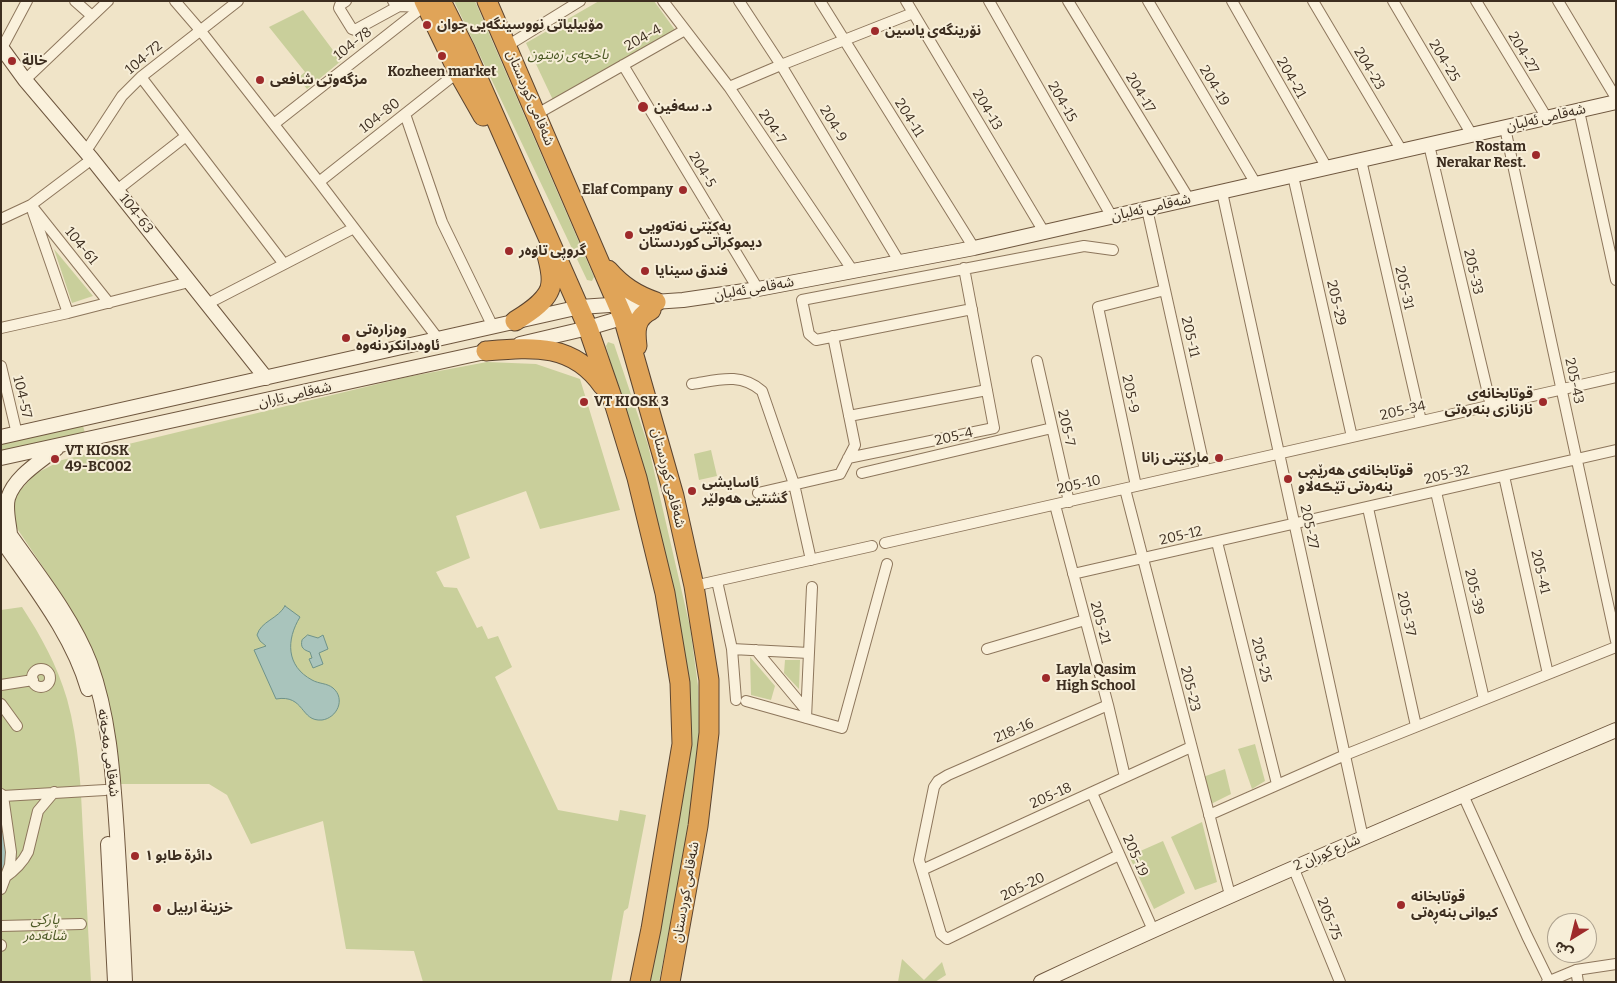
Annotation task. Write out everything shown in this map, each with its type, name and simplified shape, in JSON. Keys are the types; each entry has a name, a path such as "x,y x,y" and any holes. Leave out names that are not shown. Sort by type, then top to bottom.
{"highway":[{"name":"شەقامی کوردستان","path":"488,2 620,310 674,496 694,586 709,680 709,733 698,826 670,982"},
{"name":"شەقامی کوردستان","path":"431,3 458,72 481,114 509,150"},
{"name":"شەقامی کوردستان","path":"431,3 465,49 580,307 615,406 637,478 662,584 680,683 682,744 640,982"},
{"path":"515,321 530,312 551,287 552,280 539,217"},
{"path":"592,243 600,258 622,286 654,306 640,319 636,328 641,377"},
{"path":"486,352 518,348 538,348 567,355 581,362 594,373 615,406"}],"main road":[{"name":"104-63","path":"2,50 89,155 266,378"},
{"name":"شەقامی ئەلبان","path":"580,307 620,310 654,306 758,289 974,248 1616,102"},
{"name":"شەقامی تاران","path":"1,437 580,307"},
{"name":"شەقامی ئەلبان","path":"588,328 620,310"},
{"name":"شەقامی تاران","path":"1,458 59,447 588,328"},
{"path":"340,362 346,383"},
{"path":"5,537 8,499 14,487 27,472 59,447"},
{"name":"شەقامی مەحەتە","path":"1,522 5,537 64,633 83,674 98,724 105,790 116,982"},
{"name":"شەقامی مەحەتە","path":"5,537 45,583 71,625 90,662 106,721 114,788 125,982"},
{"name":"شارع كوران 2","path":"1041,982 1293,867 1616,730"}],"street":[{"path":"2,50 27,1"},
{"path":"75,1 92,16"},
{"path":"25,80 108,1"},
{"path":"175,1 200,30 319,182 438,340"},
{"name":"104-72","path":"1,219 31,205 89,155 122,96 141,77 238,1"},
{"path":"346,1 339,8 352,29 355,30 396,4 431,3"},
{"path":"507,46 580,1"},
{"name":"204-7","path":"663,1 729,87 853,271"},
{"name":"204-9","path":"739,1 781,65 900,262"},
{"name":"204-11","path":"820,1 974,248"},
{"name":"204-13","path":"906,1 1044,232"},
{"name":"204-15","path":"989,1 1112,217"},
{"name":"204-17","path":"1068,1 1189,199"},
{"name":"204-19","path":"1148,1 1256,184"},
{"name":"204-21","path":"1232,1 1327,168"},
{"name":"204-23","path":"1313,1 1402,151"},
{"name":"204-25","path":"1393,1 1472,135"},
{"name":"204-27","path":"1476,1 1546,118"},
{"path":"1558,1 1616,98"},
{"name":"104-78","path":"274,124 419,10 431,3"},
{"path":"729,87 913,13"},
{"name":"204-4","path":"537,114 685,30"},
{"name":"204-5","path":"623,65 758,289"},
{"name":"104-80","path":"319,182 458,72"},
{"path":"141,77 284,264"},
{"path":"1579,111 1616,280"},
{"path":"405,114 442,222 493,327"},
{"name":"205-43","path":"1505,128 1616,641"},
{"path":"117,190 186,136"},
{"name":"205-33","path":"1429,145 1491,406"},
{"name":"205-31","path":"1361,160 1421,421"},
{"name":"205-29","path":"1293,176 1352,437"},
{"name":"205-27","path":"1222,192 1363,838"},
{"path":"31,205 68,313"},
{"name":"104-61","path":"31,205 109,303"},
{"name":"205-11","path":"1147,209 1205,470"},
{"path":"207,304 354,228"},
{"path":"972,309 816,340 809,334 802,300 1084,246 1113,250"},
{"path":"848,458 994,428 964,268"},
{"path":"1,328 189,282"},
{"name":"205-9","path":"1136,486 1098,307 1165,290"},
{"path":"758,492 840,474 855,445 833,336"},
{"name":"205-7","path":"1037,361 1069,502"},
{"name":"104-57","path":"1,366 17,434"},
{"name":"205-34","path":"1279,454 1616,377"},
{"path":"692,384 734,378 755,386 762,392 794,484 811,560"},
{"path":"849,416 987,390"},
{"name":"205-4","path":"862,472 1052,428"},
{"name":"205-32","path":"1294,525 1616,450"},
{"name":"205-10","path":"885,543 1279,454"},
{"name":"205-41","path":"1504,476 1548,674"},
{"name":"205-23","path":"1125,489 1230,895"},
{"name":"205-39","path":"1436,492 1484,699"},
{"name":"205-21","path":"1055,504 1125,777"},
{"name":"205-37","path":"1368,508 1416,726"},
{"name":"205-12","path":"1073,574 1294,525"},
{"name":"205-25","path":"1217,542 1277,784"},
{"path":"694,586 872,546"},
{"path":"717,581 741,701 806,714 842,728 887,564"},
{"path":"806,714 812,587"},
{"path":"987,649 1084,620"},
{"path":"1209,815 1345,755 1616,647"},
{"path":"732,649 809,652"},
{"path":"756,650 806,714"},
{"path":"1,684 33,680"},
{"path":"1,704 17,726"},
{"name":"218-16","path":"922,870 919,860 934,787 938,781 1108,705"},
{"name":"205-18","path":"922,870 1191,748"},
{"path":"1,889 2,878 10,865 12,852 2,795 105,790"},
{"path":"2,878 16,870 28,852 38,811 54,792"},
{"name":"205-19","path":"1092,793 1153,930"},
{"path":"1463,795 1548,981 1576,970 1616,964"},
{"name":"205-20","path":"922,870 941,934 944,938 949,939 1120,855"},
{"name":"205-75","path":"1293,867 1340,982"},
{"path":"1,926 81,924"},
{"path":"1576,970 1578,982"}],"green space":[{"path":"454,1 475,1 594,277 592,281 587,280"},
{"name":"باخچەی زەیتون","path":"599,1 654,1 675,30 553,100 526,43"},
{"path":"303,10 341,61 307,89 298,78 305,72 269,27"},
{"path":"54,249 93,296 72,303"},
{"path":"608,342 614,344 648,445 690,627 698,686 699,745 692,812 659,982 646,982 686,745 635,450 606,346"},
{"path":"487,362 536,364 580,379 620,510 540,529 526,491 456,516 470,558 436,572 444,587 457,588 477,628 482,626 488,639 498,636 512,667 495,677 558,810 618,821 620,810 646,815 628,908 624,911 611,982 423,982 414,951 346,949 323,821 251,844 227,795 209,784 119,784 107,712 70,607 14,524 10,512 17,494 35,474 62,460 407,377"},
{"path":"83,426 85,433 1,451 1,444"},
{"path":"711,450 717,476 699,480 694,454"},
{"name":"پارکی شانەدەر","path":"22,607 42,640 58,674 71,715 80,783 91,982 1,982 1,610"},
{"path":"750,657 775,686 771,700 751,695"},
{"path":"785,660 800,660 799,689 784,673"},
{"path":"1255,744 1265,781 1252,789 1238,749"},
{"path":"1225,769 1231,794 1211,804 1203,777"},
{"path":"1202,822 1217,882 1195,890 1171,837"},
{"path":"1163,841 1185,893 1154,909 1129,856"},
{"path":"902,959 924,980 942,962 946,975 935,982 898,982"}],"water":[{"path":"285,606 300,617 295,626 291,643 293,660 297,667 312,680 333,688 339,697 336,712 327,719 322,720 310,717 292,700 276,699 254,650 266,646 257,635 259,630"},
{"path":"308,635 318,638 323,635 328,649 319,653 323,664 313,668 309,659 312,658 310,652 302,647 302,640"}],"waterway":[{"path":"1,835 5,849 1,870"}],"place":[{"name":"مۆبیلیاتی نووسینگەیی جوان","path":"427,25"},
{"name":"نۆرینگەی یاسین","path":"875,31"},
{"name":"Kozheen market","path":"442,56"},
{"name":"خالة","path":"12,61"},
{"name":"مزگەوتی شافعی","path":"260,80"},
{"name":"د. سەفین","path":"643,107"},
{"name":"Rostam Nerakar Rest.","path":"1536,155"},
{"name":"Elaf Company","path":"683,190"},
{"name":"یه‌كێتی نه‌ته‌ویی دیموكراتی كوردستان","path":"629,235"},
{"name":"گروپی تاوەر","path":"509,251"},
{"name":"فندق سينايا","path":"645,271"},
{"name":"وەزارەتی ئاوەدانکردنەوە","path":"346,338"},
{"name":"VT KIOSK 3","path":"584,402"},
{"name":"قوتابخانەی نازنازی بنەرەتی","path":"1543,402"},
{"name":"مارکێتی زانا","path":"1219,458"},
{"name":"VT KIOSK 49-BC002","path":"55,459"},
{"name":"قوتابخانەی هەرێمی بنەرەتی تێڪەڵاو","path":"1288,479"},
{"name":"ئاسایشی گشتیی هەولێر","path":"692,491"},
{"name":"Layla Qasim High School","path":"1046,678"},
{"name":"دائرة طابو ١","path":"135,856"},
{"name":"قوتابخانە کیوانی بنەڕەتی","path":"1401,905"},
{"name":"خزينة اربيل","path":"157,908"}]}
